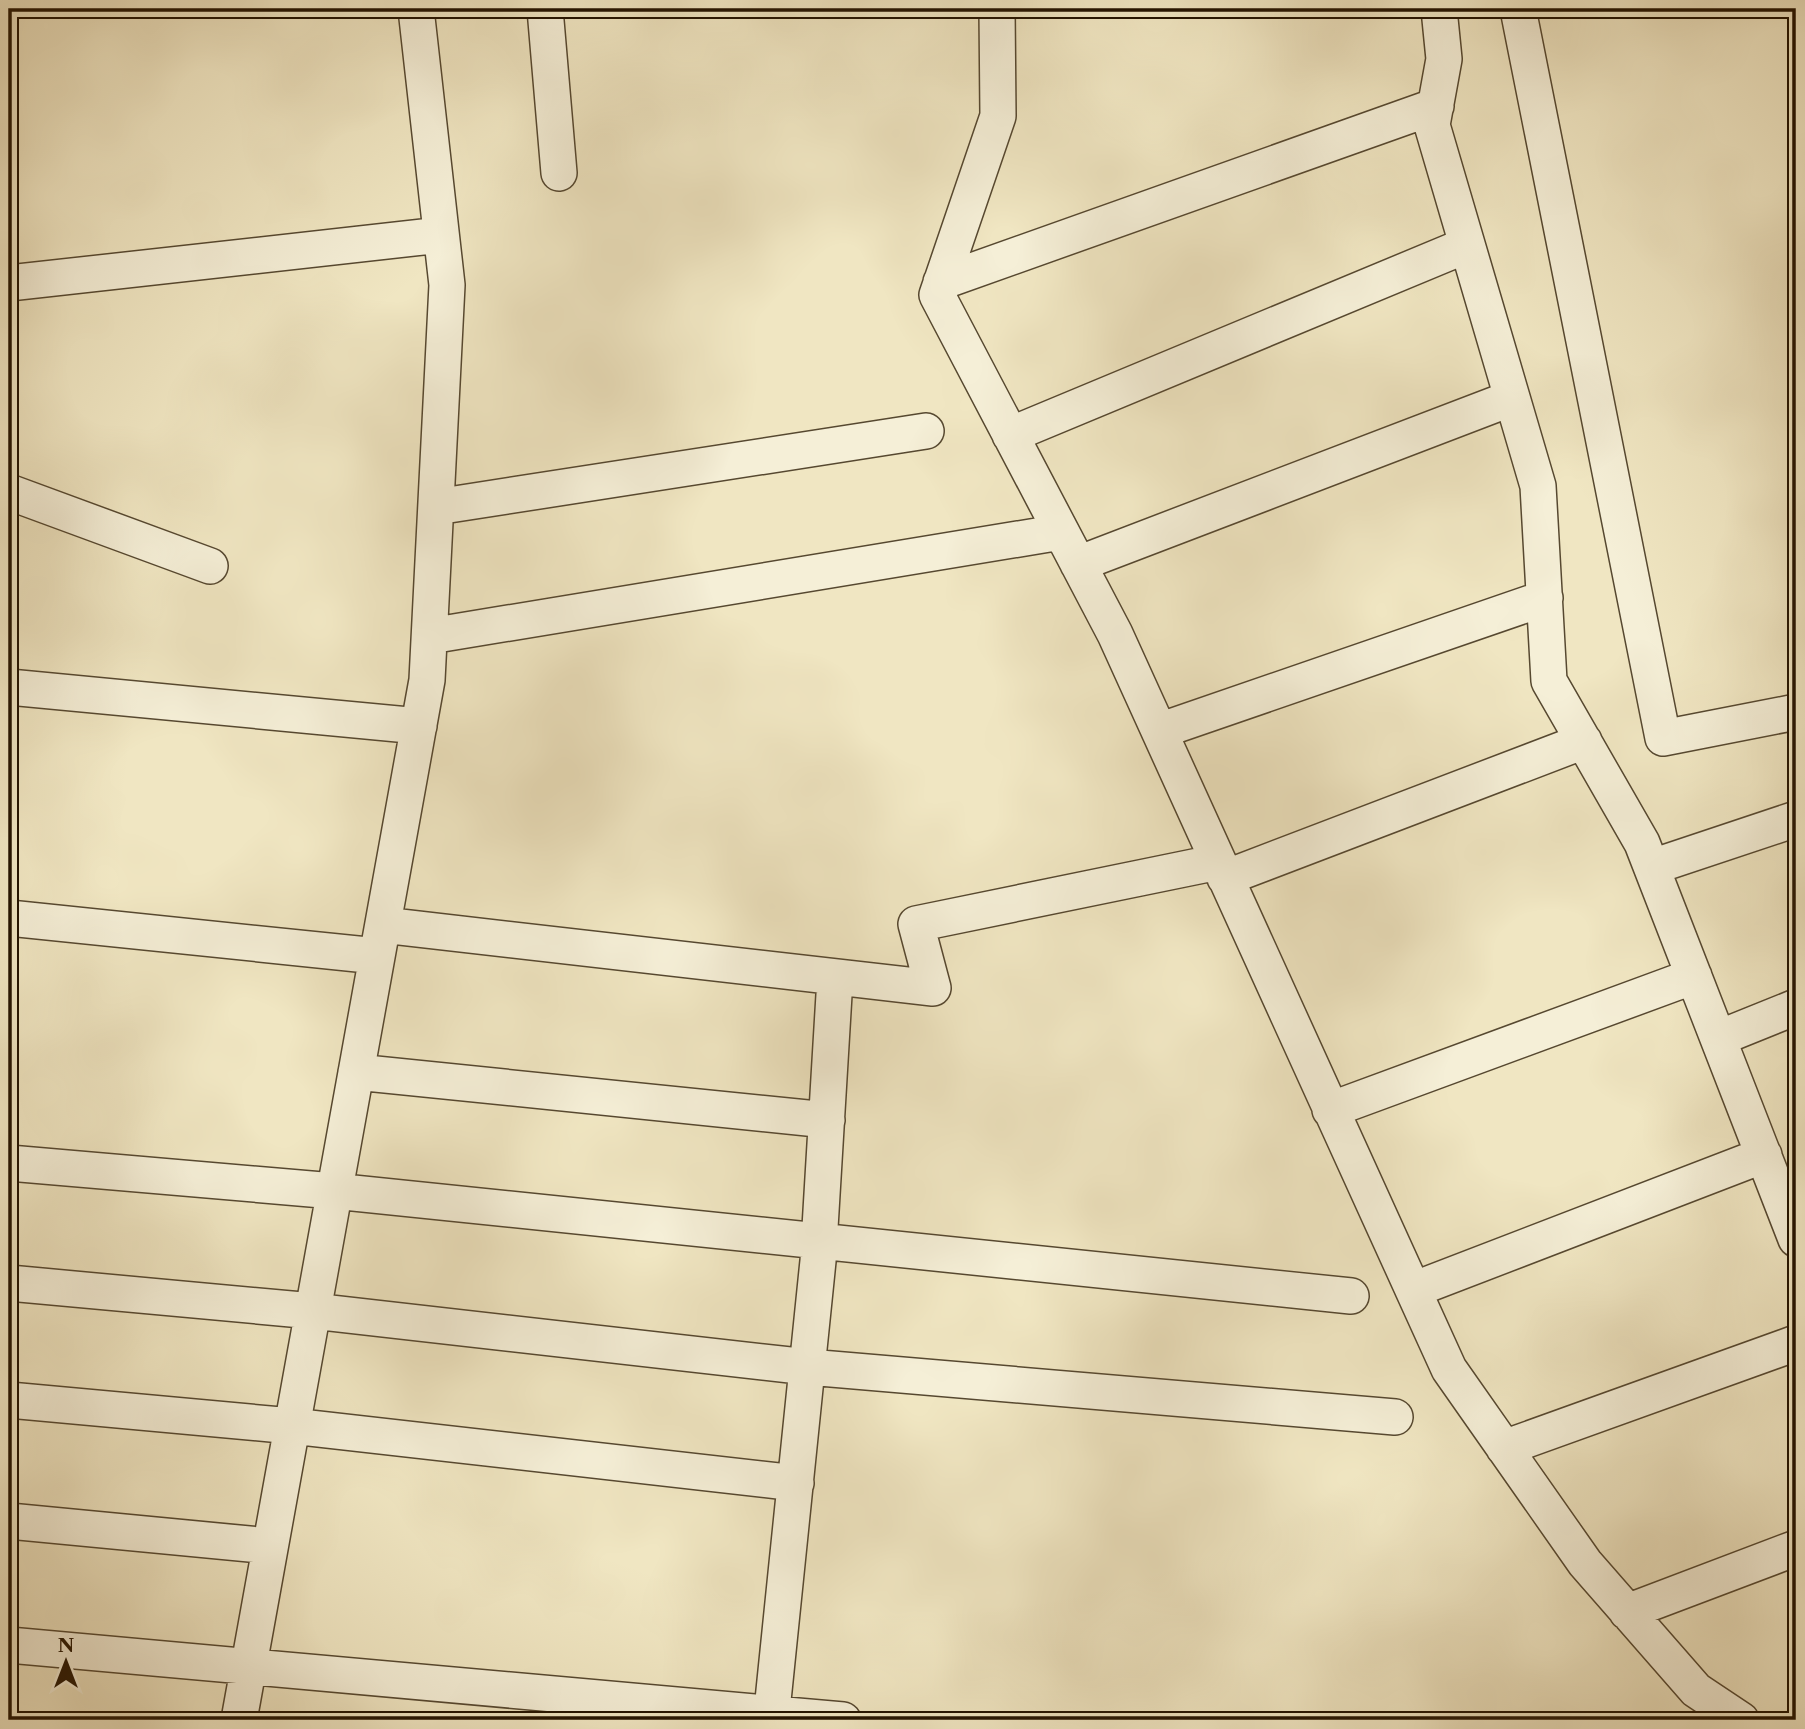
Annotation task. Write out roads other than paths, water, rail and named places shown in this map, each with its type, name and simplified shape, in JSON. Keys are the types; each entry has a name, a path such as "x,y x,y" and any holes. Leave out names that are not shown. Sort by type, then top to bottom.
{"street":[{"path":"239,1720 427,680 447,285 415,9"},
{"path":"545,9 559,173"},
{"path":"997,9 998,116 937,295 1115,634 1449,1369 1585,1563 1696,1690 1741,1720"},
{"path":"1439,9 1444,59 1432,125 1538,486 1549,681 1643,843 1764,1155 1789,1197 1796,1239"},
{"path":"1518,9 1663,738 1796,712"},
{"path":"941,282 1436,106"},
{"path":"9,283 442,235"},
{"path":"1010,435 1467,245"},
{"path":"1078,564 1512,398"},
{"path":"436,507 926,431"},
{"path":"9,492 210,566"},
{"path":"430,636 1061,531"},
{"path":"1159,731 1545,598"},
{"path":"9,687 419,726"},
{"path":"9,918 380,940 933,988 916,924 1222,870 1584,741"},
{"path":"1652,866 1796,819"},
{"path":"1331,1110 1694,976"},
{"path":"771,1717 820,1241 835,978"},
{"path":"1718,1038 1796,1007"},
{"path":"356,1072 827,1120"},
{"path":"1413,1290 1764,1155"},
{"path":"9,1163 334,1191 1351,1296"},
{"path":"9,1283 313,1311 808,1367 1395,1417"},
{"path":"1504,1448 1796,1343"},
{"path":"9,1400 292,1426 796,1483"},
{"path":"9,1521 270,1546"},
{"path":"1628,1612 1796,1548"},
{"path":"9,1645 249,1664 771,1717 843,1720"}]}
